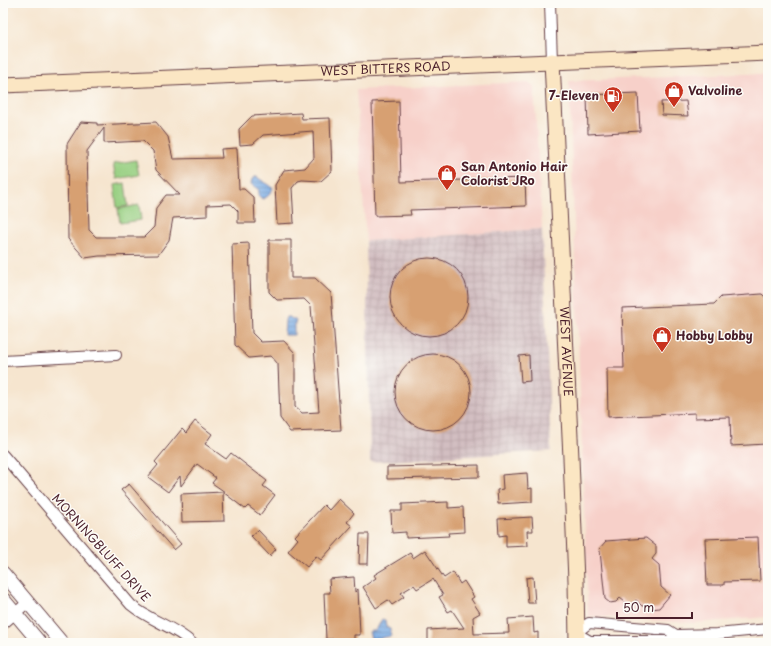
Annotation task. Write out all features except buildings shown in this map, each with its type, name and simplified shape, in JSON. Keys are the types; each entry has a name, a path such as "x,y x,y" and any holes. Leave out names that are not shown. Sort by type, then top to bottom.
{"main road":[{"name":"WEST BITTERS ROAD","path":"3,85 768,53"},
{"name":"WEST AVENUE","path":"552,61 571,458 576,582 576,638"}],"street":[{"path":"550,3 552,61"},
{"path":"3,361 116,355"},
{"name":"MORNINGBLUFF DRIVE","path":"3,455 132,605 147,616 179,632 192,643"},
{"path":"3,573 62,643"},
{"path":"3,600 40,643"},
{"path":"3,624 28,602"},
{"path":"676,635 670,641 590,641 576,638 589,623 668,630 676,635 717,634 768,629"}],"shaded area":[{"path":"768,73 768,617 694,623 588,616 569,81"},
{"path":"528,82 534,86 542,229 366,241 356,90"},
{"path":"542,229 551,451 370,462 366,241"}],"green space":[{"path":"136,160 139,175 116,179 113,164"},
{"path":"125,183 128,206 117,208 114,185"},
{"path":"139,205 141,220 120,223 118,209"}],"water":[{"path":"255,177 273,188 266,198 262,199 258,195 259,190 251,184 252,179"},
{"path":"286,317 290,317 296,321 294,335 284,335"},
{"path":"382,619 385,620 386,627 390,629 391,636 381,638 379,643 369,643 371,638 369,632 375,631"}],"place":[{"name":"Valvoline","path":"674,108"},
{"name":"7-Eleven","path":"613,113"},
{"name":"San Antonio Hair Colorist JRo","path":"447,191"},
{"name":"Hobby Lobby","path":"662,353"}]}
